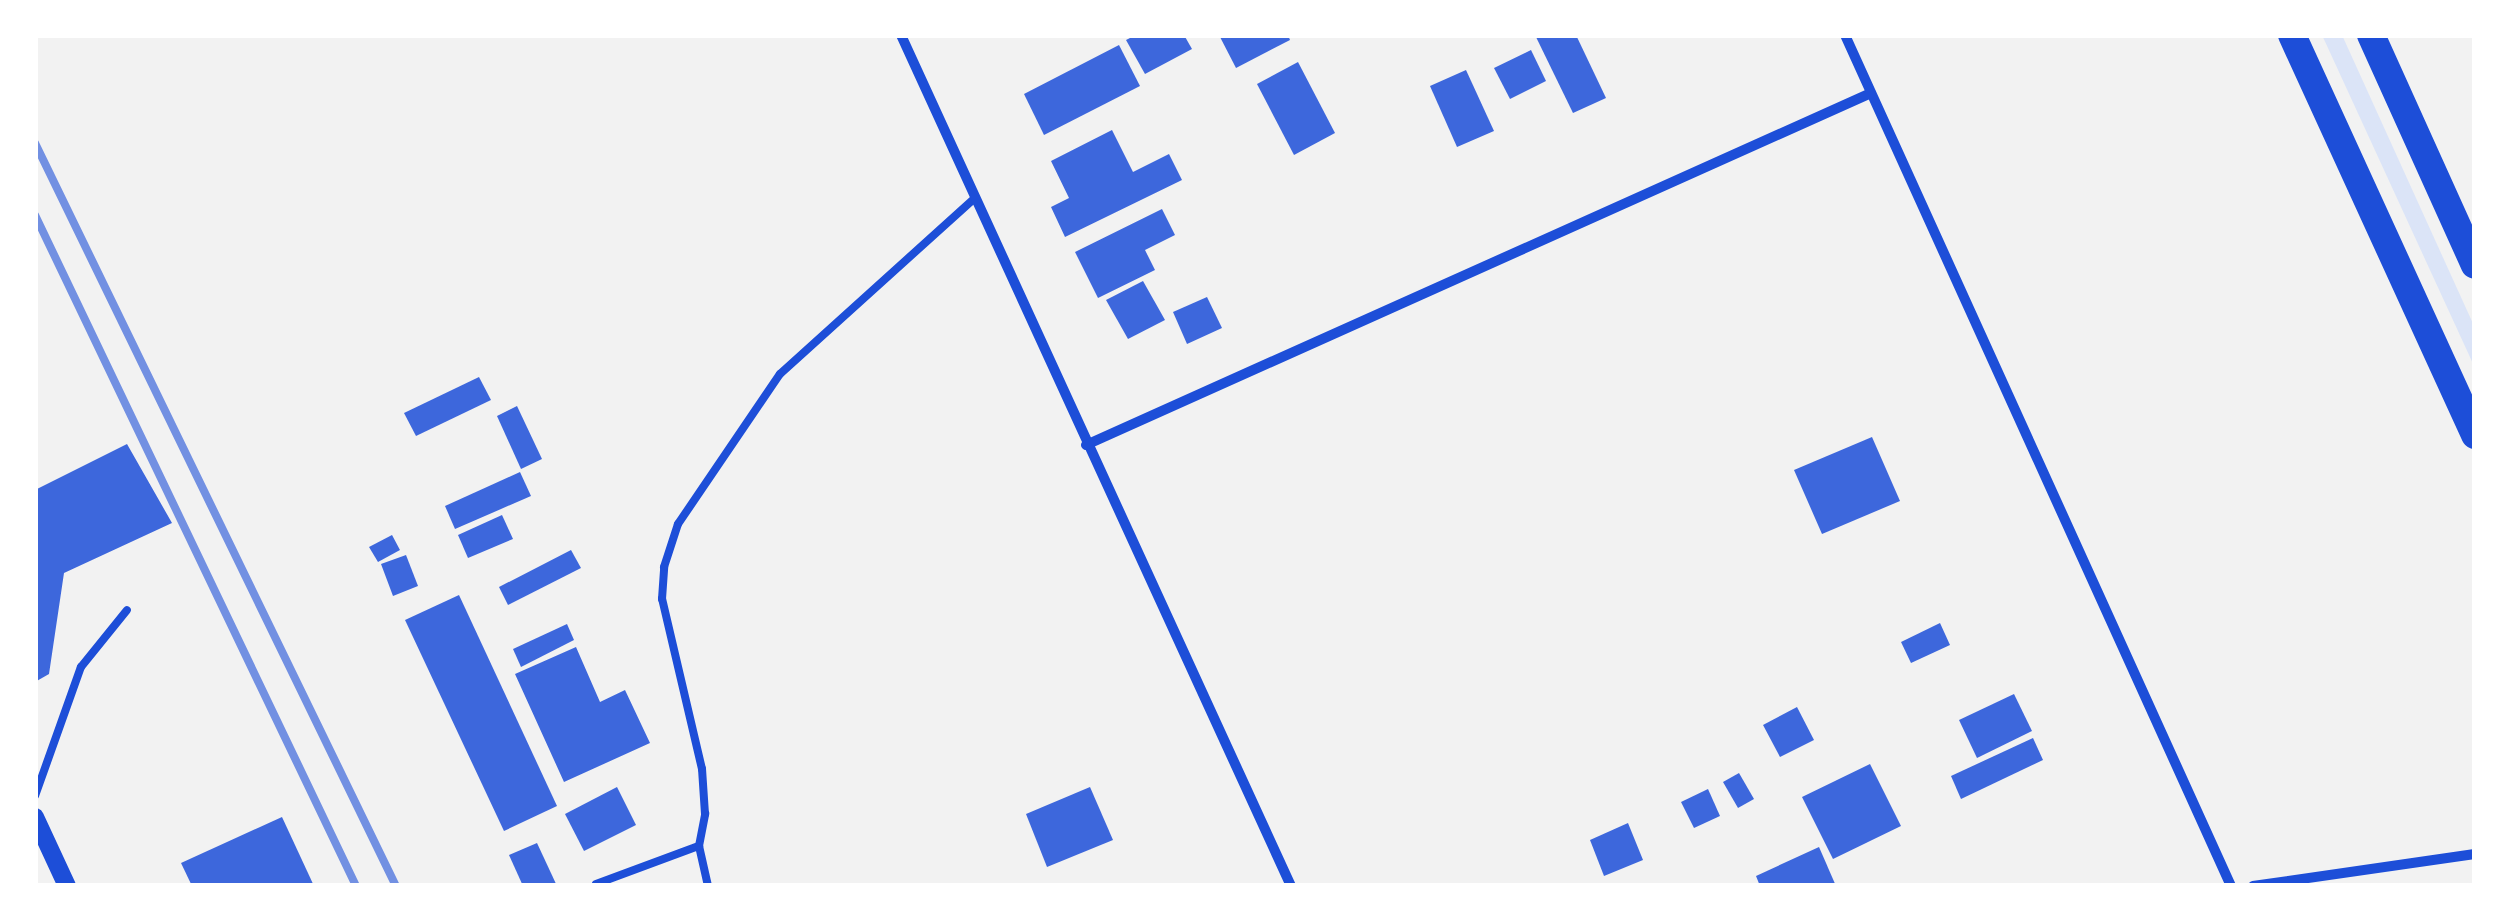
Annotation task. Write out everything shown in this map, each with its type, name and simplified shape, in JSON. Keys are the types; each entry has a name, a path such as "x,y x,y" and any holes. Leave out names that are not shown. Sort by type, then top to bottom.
{"highway":[{"path":"2292,35 2475,436"},
{"path":"2372,35 2475,265"}],"street":[{"path":"901,35 1291,886"},
{"path":"1845,35 2231,886"},
{"path":"1086,445 1871,93"},
{"path":"35,816 67,886"},
{"path":"2253,886 2475,854"}],"lane":[{"path":"708,886 699,846 704,814 702,770 662,599 664,567 678,524 780,374 975,198"},
{"path":"35,796 81,667 128,610"},
{"path":"596,884 699,846"}],"shaded area":[{"path":"2322,35 2342,35 2475,328 2475,368"}],"building":[{"path":"1136,35 1184,35 1192,49 1145,74 1126,40"},
{"path":"1219,35 1288,35 1290,40 1236,68"},
{"path":"1576,35 1606,98 1573,113 1536,37"},
{"path":"1119,45 1140,86 1044,135 1024,94"},
{"path":"1531,50 1546,81 1510,99 1494,68"},
{"path":"1298,62 1335,133 1294,155 1257,84"},
{"path":"1466,70 1494,131 1457,147 1430,86"},
{"path":"1112,130 1133,172 1169,154 1182,180 1065,237 1051,207 1069,198 1051,161"},
{"path":"1162,209 1175,235 1145,250 1155,270 1098,298 1075,252"},
{"path":"1143,281 1165,320 1128,339 1106,300"},
{"path":"1207,297 1222,328 1187,344 1173,312"},
{"path":"479,377 491,400 416,436 404,413"},
{"path":"517,406 542,459 521,469 497,416"},
{"path":"1872,437 1900,501 1822,534 1794,470"},
{"path":"127,444 172,523 64,573 49,674 35,682 35,490"},
{"path":"520,472 531,496 455,529 445,506"},
{"path":"502,515 513,539 468,558 458,535"},
{"path":"392,535 400,550 378,562 369,547"},
{"path":"571,550 581,568 508,605 499,587"},
{"path":"406,555 418,586 393,596 381,564"},
{"path":"459,595 557,806 504,831 405,620"},
{"path":"1940,623 1950,645 1911,663 1901,642"},
{"path":"567,624 574,640 521,667 513,649"},
{"path":"576,647 600,702 625,690 650,743 564,782 515,674"},
{"path":"2014,694 2032,731 1977,758 1959,720"},
{"path":"1797,707 1814,740 1780,757 1763,725"},
{"path":"2033,738 2043,760 1961,799 1951,776"},
{"path":"1870,764 1901,826 1833,859 1802,797"},
{"path":"1739,773 1754,799 1738,808 1723,782"},
{"path":"617,787 636,825 584,851 565,814"},
{"path":"1090,787 1113,840 1047,867 1026,814"},
{"path":"1708,789 1720,816 1694,828 1681,802"},
{"path":"282,817 314,886 192,886 181,863"},
{"path":"1628,823 1643,860 1604,876 1590,840"},
{"path":"537,843 557,886 523,886 509,855"},
{"path":"1819,847 1836,886 1760,886 1756,876"}],"railway":[{"path":"35,143 396,886"},
{"path":"35,215 356,886"}]}
